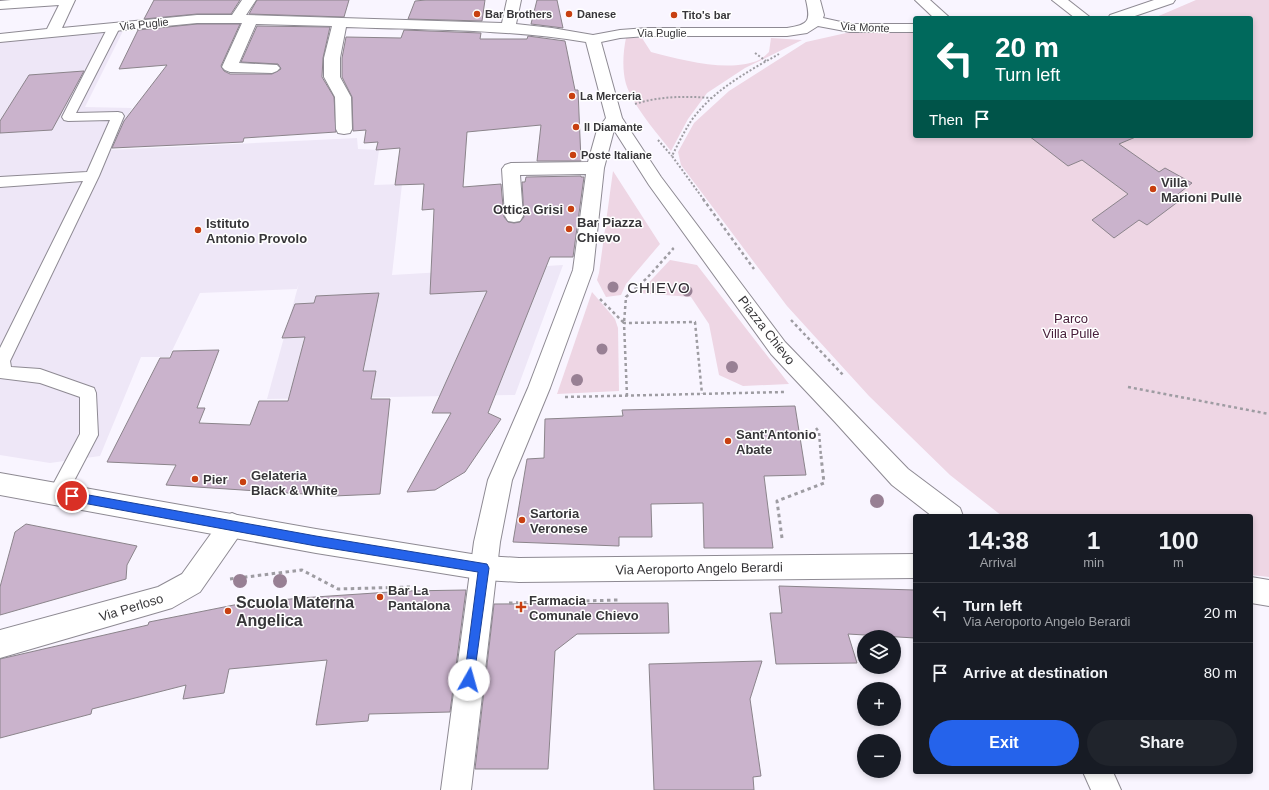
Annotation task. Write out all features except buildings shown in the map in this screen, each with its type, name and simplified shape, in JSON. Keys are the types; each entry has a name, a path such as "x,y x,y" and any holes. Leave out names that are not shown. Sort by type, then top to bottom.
{"street":[{"path":"0,5 68,0 52,34"},
{"path":"236,18 249,0"},
{"path":"508,28 514,0"},
{"path":"813,0 817,15 815,21"},
{"path":"922,0 941,16"},
{"path":"1059,0 1081,16"},
{"path":"1121,16 1168,0"},
{"name":"Via Puglie","path":"0,38 197,19 236,18 508,28 593,38 647,32 788,32 802,30 815,21"},
{"path":"251,19 230,67 272,68"},
{"name":"Via Monte","path":"815,21 850,28 913,28"},
{"path":"340,22 332,58 332,77 343,97 344,129"},
{"name":"Piazza Chievo","path":"593,38 614,118 655,181 778,348 843,414 900,477 948,514"},
{"path":"456,790 482,577 500,480 535,398 583,270 595,168 605,130 614,118"},
{"path":"514,216 511,169 595,168"},
{"name":"Via Aeroporto Angelo Berardi","path":"0,484 316,541 482,577 519,570 913,566"},
{"name":"Via Perloso","path":"0,644 163,598 191,583 232,525"},
{"path":"1253,590 1269,593"},
{"path":"1099,774 1106,790"}],"lane":[{"path":"57,494 89,435 88,393 40,376 4,374 2,362 92,176 118,116 68,117 114,27"},
{"path":"0,182 92,176"}],"path":[{"path":"672,156 691,121 711,98 738,78 784,50"},
{"path":"636,110 633,105 666,96 711,98"},
{"path":"657,138 672,156 754,270"},
{"path":"627,396 624,323 626,298 647,278 673,249 669,243"},
{"path":"583,270 600,299 624,323 695,322 702,394"},
{"path":"791,320 849,381"},
{"path":"1128,387 1269,414"},
{"path":"535,398 790,392"},
{"path":"782,538 777,501 824,483 818,432 814,427"},
{"path":"227,579 302,570 338,589 416,586"},
{"path":"482,577 502,602 516,603"}],"shaded area":[{"name":"Istituto Antonio Provolo","path":"124,29 85,107 132,108 110,150 357,138 358,149 379,150 374,185 402,184 392,275 563,265 515,395 267,399 299,283 297,289 200,293 169,357 141,357 100,456 50,463 0,455 0,40"}],"green space":[{"name":"Parco Villa Pullè","path":"1196,0 1269,0 1269,577 1253,575 1253,514 999,514 950,475 869,396 787,306 681,165 678,152 694,123 729,91 806,42 855,31 913,32 913,138 1253,138 1253,16 1159,16"},
{"path":"626,38 642,38 651,52 705,64 720,65 747,64 759,60 769,52 771,38 802,40 745,68 707,93 688,119 671,151 652,128 629,92 626,84 623,61"},
{"path":"613,171 660,244 626,284 621,295 606,297 597,280"},
{"path":"670,260 697,265 789,384 743,386 719,375 709,324 691,297 639,293"},
{"path":"592,292 615,319 618,328 619,391 557,394"}],"place":[{"name":"Bar Brothers","path":"477,14"},
{"name":"Danese","path":"569,14"},
{"name":"Tito's bar","path":"674,15"},
{"name":"La Merceria","path":"572,96"},
{"name":"Il Diamante","path":"576,127"},
{"name":"Poste Italiane","path":"573,155"},
{"name":"Villa Marioni Pullè","path":"1153,189"},
{"name":"Ottica Grisi","path":"571,209"},
{"name":"Bar Piazza Chievo","path":"569,229"},
{"name":"Istituto Antonio Provolo","path":"198,230"},
{"name":"Sant'Antonio Abate","path":"728,441"},
{"name":"Pier","path":"195,479"},
{"name":"Gelateria Black & White","path":"243,482"},
{"name":"Sartoria Veronese","path":"522,520"},
{"name":"Bar La Pantalona","path":"380,597"},
{"name":"Farmacia Comunale Chievo","path":"521,607"},
{"name":"Scuola Materna Angelica","path":"228,611"}],"district":[{"name":"CHIEVO","path":"659,288"}],"route":[{"path":"72,496 316,541 484,568 469,680"}]}
